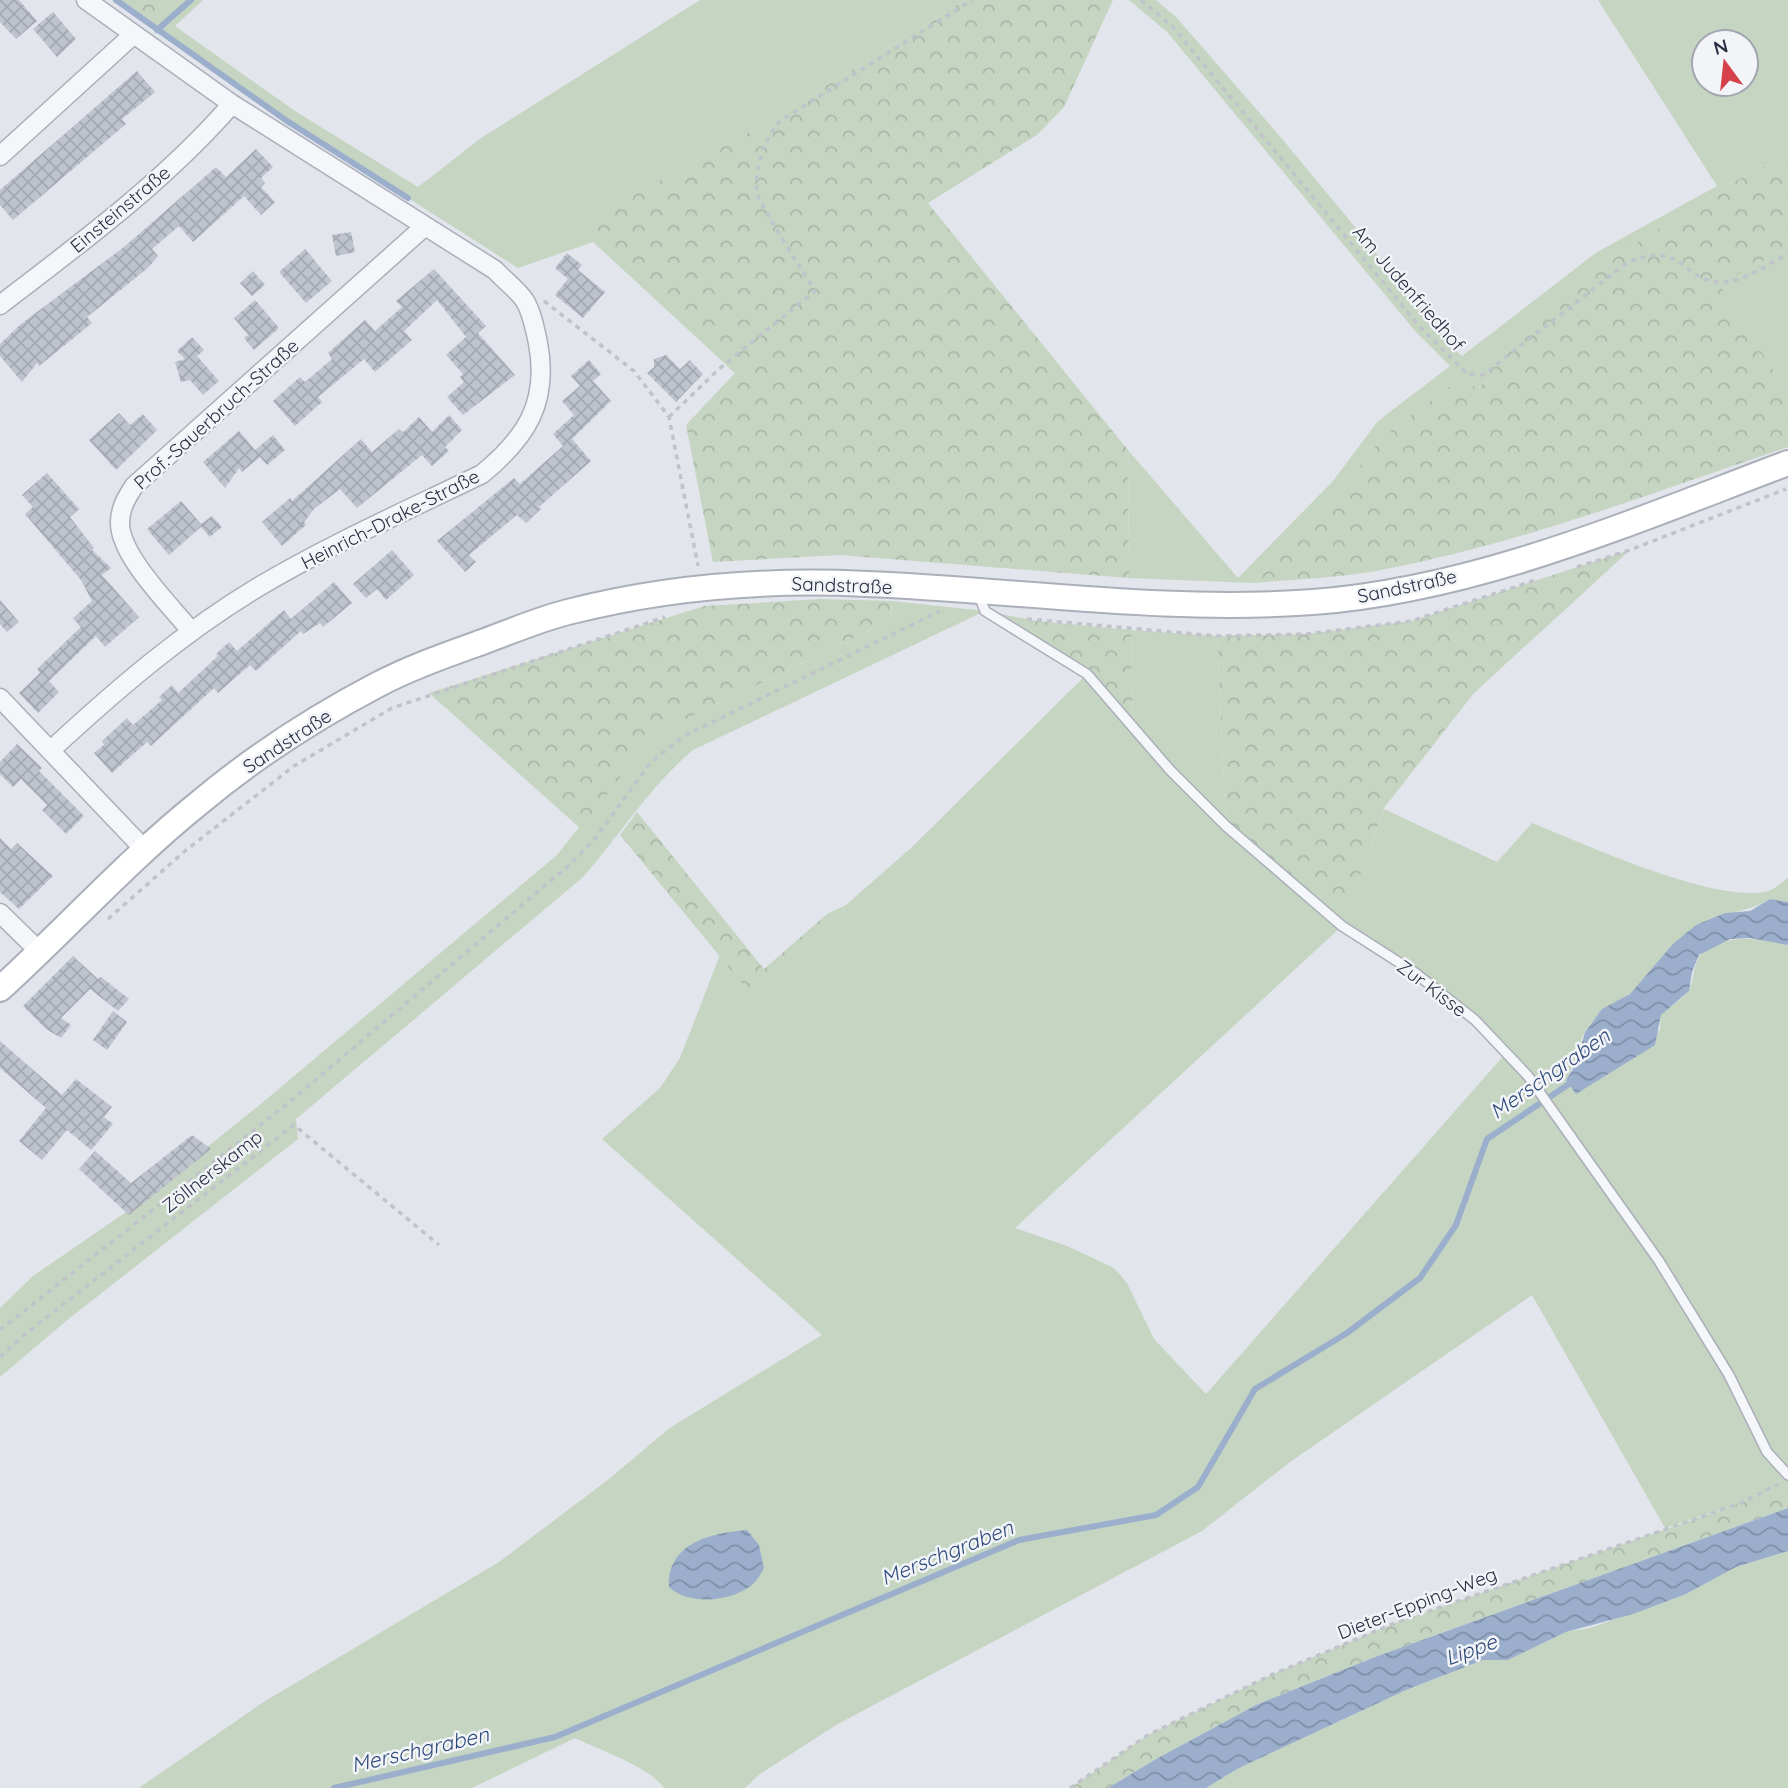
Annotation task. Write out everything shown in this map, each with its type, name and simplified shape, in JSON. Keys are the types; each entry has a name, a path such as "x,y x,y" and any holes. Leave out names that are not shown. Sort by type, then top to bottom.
{"main road":[{"name":"Sandstraße","path":"0,989 145,850 198,803 276,744 378,684 447,654 563,613 636,596 702,586 772,583 866,584 1236,606 1318,602 1401,590 1556,548 1788,463"}],"street":[{"name":"Heinrich-Drake-Straße","path":"51,750 120,686 191,631 261,586 482,474 510,451 531,420 540,389 542,364 535,328 524,300 495,270 232,104 86,0"},
{"path":"0,156 134,34"},
{"name":"Einsteinstraße","path":"0,305 111,220 205,136 232,104"},
{"name":"Prof.-Sauerbruch-Straße","path":"191,631 128,552 120,521 125,500 134,486 424,227"},
{"path":"0,698 145,850"},
{"path":"0,913 40,952"}],"lane":[{"name":"Zur Kisse","path":"977,592 985,611 1087,674 1170,770 1226,826 1342,926 1414,972 1475,1020 1528,1076 1659,1261 1729,1375 1767,1452 1788,1476"}],"path":[{"path":"669,417 719,369 815,291 757,193 764,146 770,131 780,121 972,0"},
{"name":"Am Judenfriedhof","path":"1141,0 1172,26 1420,327 1467,374 1483,375 1628,262 1650,254 1669,256 1700,276 1722,282 1740,279 1788,254"},
{"path":"524,300 548,301 624,362 669,417 702,586"},
{"path":"1630,550 1788,489"},
{"path":"0,1330 287,1104 567,867 594,840 652,762 684,736 948,607"},
{"path":"98,927 185,850 293,766 392,708 669,616"},
{"path":"1023,619 1217,636"},
{"name":"Zöllnerskamp","path":"0,1357 29,1331 294,1125 439,1245"},
{"name":"Dieter-Epping-Weg","path":"1070,1788 1148,1735 1271,1675 1395,1623 1744,1502 1767,1491 1788,1476"}],"green space":[{"path":"116,0 191,0 157,30"},
{"path":"191,0 203,0 175,26 295,111 418,187 481,138 700,0 965,0 764,124 603,212 593,242 518,268 287,121 157,30"},
{"path":"965,0 1113,0 1064,107 1037,135 928,203 1128,450 1129,578 840,555 713,562 686,425 735,373 593,242 603,212 764,124"},
{"path":"1129,0 1156,0 1177,18 1284,141 1462,356 1597,252 1717,186 1598,0 1788,0 1788,155 1719,189 1483,362 1492,376 1478,388 1458,380 1389,432 1370,452 1344,489 1254,583 1129,578 1128,450 1238,578 1333,481 1378,421 1450,366 1416,332 1167,32"},
{"path":"1788,155 1788,248 1719,284 1788,394 1788,447 1536,532 1433,559 1365,573 1254,583 1344,489 1370,452 1389,432 1458,380 1478,388 1492,376 1483,362 1623,252 1719,189"},
{"path":"1788,248 1788,394 1718,284"},
{"path":"1630,550 1474,693 1384,808 1342,926 1226,826 1217,636 1306,634 1411,621"},
{"path":"821,599 892,601 891,620 676,724 640,751 581,829 429,693 704,606"},
{"path":"892,601 985,611 693,750 649,795 583,877 296,1119 298,1139 66,1321 0,1377 0,1308 33,1276 129,1210 262,1103 557,855 640,751 676,724 891,620"},
{"path":"985,611 1036,621 1131,630 1133,727 1087,674"},
{"path":"1131,630 1217,636 1226,826 1342,925 1384,809 1497,862 1532,823 1648,869 1712,888 1741,893 1765,892 1788,878 1788,902 1770,899 1709,920 1683,937 1639,986 1591,1023 1583,1036 1566,1080 1576,1093 1660,1030 1661,1015 1687,993 1698,959 1705,950 1715,944 1739,939 1766,940 1788,945 1788,1476 1744,1502 1665,1528 1532,1295 1290,1462 1202,1531 836,1725 760,1774 745,1788 664,1788 636,1766 575,1738 472,1788 139,1788 262,1703 499,1562 609,1479 671,1427 822,1335 602,1139 660,1088 680,1058 720,955 754,997 836,926 846,905 911,848 1087,674 1133,726","holes":["1342,926 1475,1020 1506,1053 1206,1394 1154,1339 1127,1283 1114,1268 1067,1246 1015,1228"]},
{"path":"637,812 764,969 827,914 846,905 836,926 754,998 620,835"},
{"path":"1788,1476 1788,1508 1375,1657 1256,1705 1108,1788 1070,1788 1148,1735 1271,1675 1395,1623 1744,1502"},
{"path":"1788,1551 1788,1788 1206,1788 1239,1768 1406,1690 1483,1660 1508,1660 1566,1632 1590,1628 1686,1594 1736,1567"}],"water":[{"path":"1770,899 1788,902 1788,945 1750,938 1730,939 1699,955 1692,972 1689,991 1661,1015 1655,1045 1576,1094 1566,1080 1576,1064 1585,1032 1602,1009 1630,994 1673,944 1696,925 1725,913 1750,911"},
{"name":"Lippe","path":"1788,1508 1788,1551 1736,1567 1686,1594 1633,1614 1566,1632 1508,1660 1483,1660 1406,1690 1239,1768 1206,1788 1108,1788 1256,1705 1375,1657"},
{"path":"747,1530 759,1545 764,1568 745,1589 724,1598 699,1599 678,1593 669,1587 670,1572 683,1550 706,1538"}],"building":[{"path":"0,0 19,0 37,21 16,39 0,22"},
{"path":"53,12 76,39 57,57 33,29"},
{"path":"137,71 155,92 122,119 126,124 13,220 0,205 0,190"},
{"path":"256,149 273,167 261,178 265,183 261,187 275,202 261,215 244,196 193,242 179,226 152,249 158,256 149,267 87,317 92,323 39,366 37,363 22,382 0,356 0,344 21,324 124,247 216,167 226,177"},
{"path":"351,232 355,252 336,256 332,235"},
{"path":"305,249 332,281 306,303 279,272"},
{"path":"567,253 582,265 578,270 605,292 583,318 555,295 568,279 555,268"},
{"path":"434,269 486,326 478,333 515,375 463,415 447,397 464,382 460,377 463,374 446,355 466,337 437,300 404,331 412,340 375,372 364,359 318,397 322,402 295,426 273,401 300,377 305,382 332,359 328,353 365,320 375,331 402,307 396,301"},
{"path":"253,271 265,285 252,296 240,283"},
{"path":"255,300 279,328 254,350 244,338 248,335 234,318"},
{"path":"192,337 204,350 197,356 219,381 203,395 190,380 181,382 175,362 185,359 177,351"},
{"path":"666,355 680,369 690,360 703,374 676,402 647,373 654,367 654,359"},
{"path":"589,360 601,374 593,381 611,401 572,439 591,461 539,507 541,509 526,523 517,515 469,555 476,562 465,572 437,541 514,478 520,484 563,446 553,434 574,415 562,401 580,386 571,376"},
{"path":"119,413 130,425 143,414 157,430 116,470 89,440"},
{"path":"449,415 462,430 445,447 449,451 432,466 422,455 357,508 340,489 314,509 304,522 306,525 282,546 262,522 290,498 292,501 361,439 372,452 399,429 403,432 419,417 432,432"},
{"path":"239,431 255,450 273,435 285,450 267,465 260,457 242,472 239,468 225,488 203,462"},
{"path":"47,473 79,509 70,517 94,548 92,550 111,568 102,575 139,617 105,647 96,636 49,681 47,679 59,692 38,713 19,693 40,673 37,669 81,627 73,618 92,601 81,580 25,514 33,507 22,495"},
{"path":"181,501 201,524 212,516 222,527 210,537 201,527 169,555 147,529"},
{"path":"392,550 414,575 386,600 377,589 366,598 353,584"},
{"path":"334,582 352,603 323,627 320,623 303,634 301,631 256,671 250,665 218,693 214,688 151,746 147,742 112,773 94,753 104,745 102,741 127,718 133,725 162,700 159,697 172,685 178,693 218,656 216,654 229,642 237,651 284,610 291,619"},
{"path":"0,600 19,622 7,632 0,624"},
{"path":"17,744 42,768 39,771 84,816 66,834 42,810 47,805 21,779 13,787 0,774 0,762"},
{"path":"0,838 11,849 17,843 53,876 19,909 0,892"},
{"path":"73,956 98,979 101,977 129,999 118,1011 90,989 61,1018 71,1025 61,1038 46,1029 23,1006"},
{"path":"113,1011 127,1022 107,1050 93,1040"},
{"path":"0,1041 62,1095 76,1079 112,1107 104,1117 113,1124 91,1150 67,1130 42,1160 19,1141 46,1108 0,1068"},
{"path":"192,1135 211,1149 129,1215 79,1169 95,1151 131,1183"}],"waterway":[{"path":"116,0 287,121 408,198"},
{"path":"157,30 191,0"},
{"name":"Merschgraben","path":"334,1788 555,1737 1019,1540 1156,1515 1198,1487 1255,1389 1347,1333 1420,1278 1456,1225 1487,1139 1575,1080"}]}
